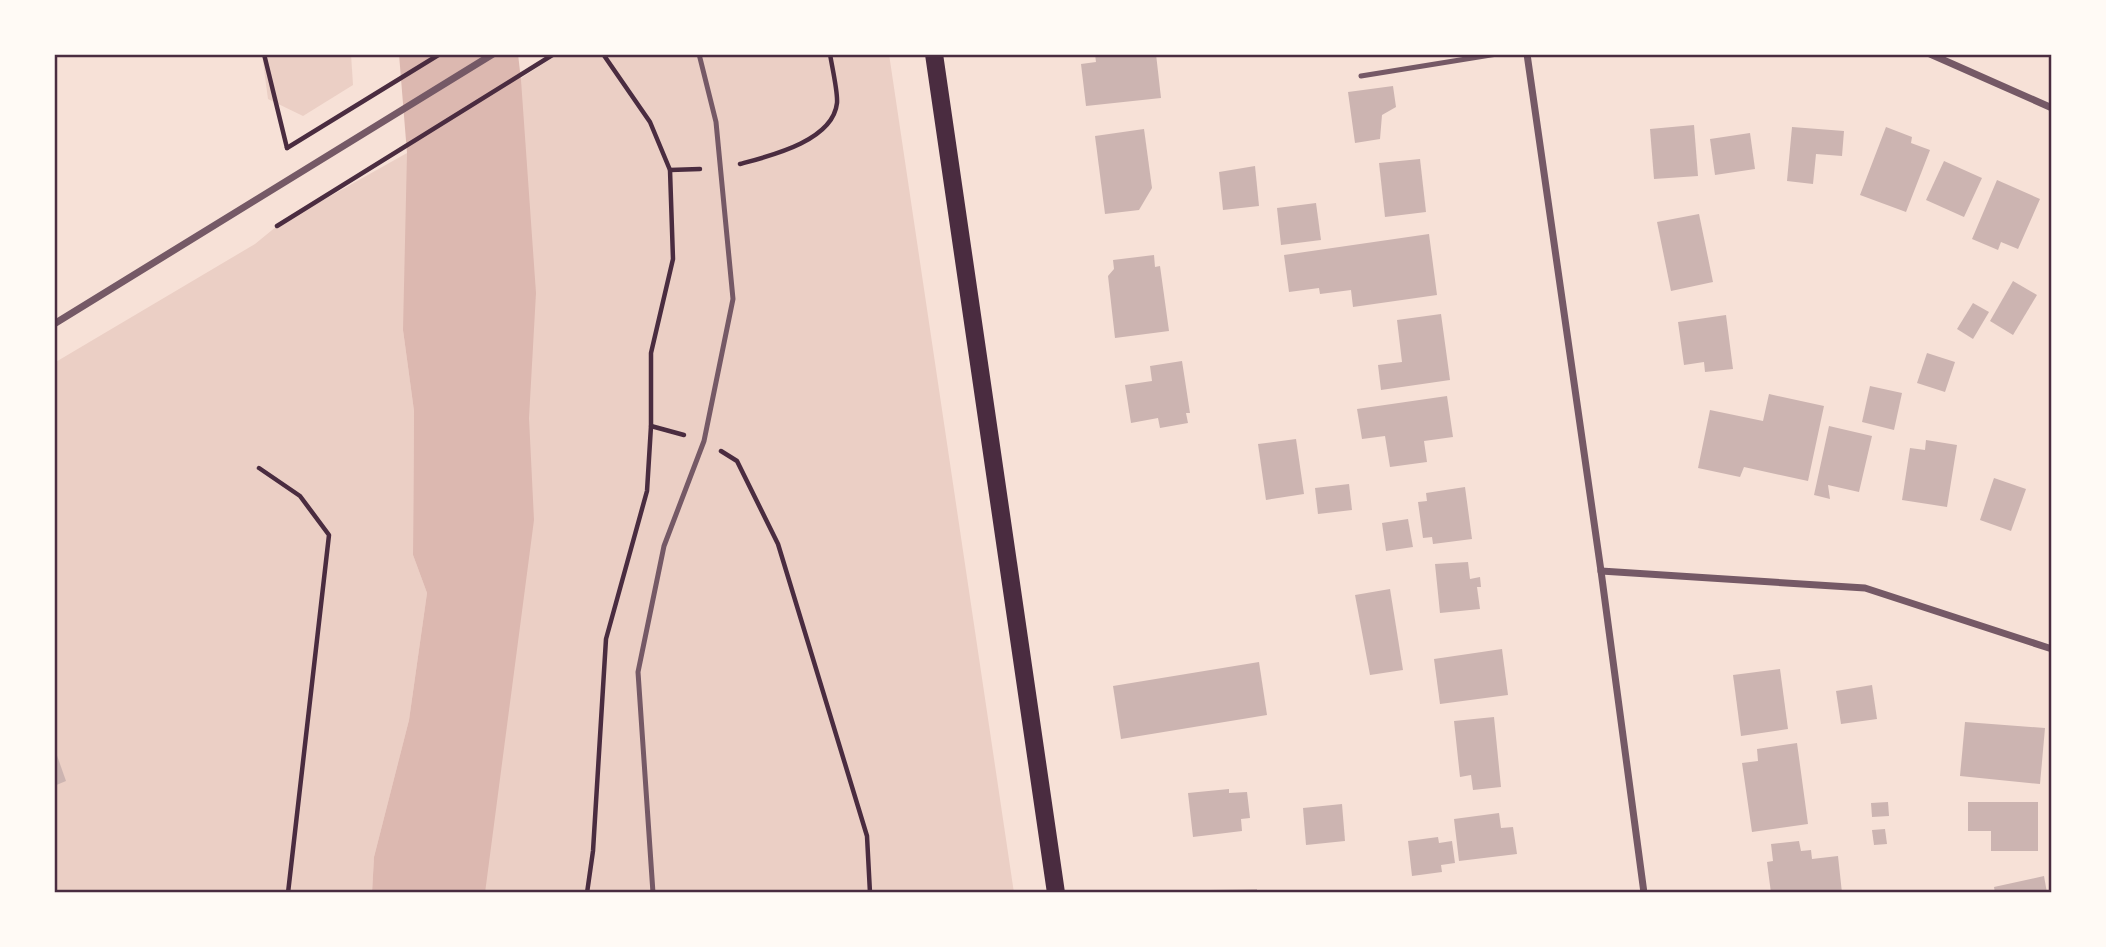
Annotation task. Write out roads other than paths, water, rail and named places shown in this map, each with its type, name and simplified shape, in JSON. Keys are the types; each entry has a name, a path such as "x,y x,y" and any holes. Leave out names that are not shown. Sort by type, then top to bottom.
{"main road":[{"path":"934,54 1056,893"}],"street":[{"path":"54,324 493,54"},
{"path":"1527,54 1644,893"},
{"path":"1930,54 2052,108"},
{"path":"1601,571 1865,588 2052,649"}],"lane":[{"path":"653,893 638,672 664,546 705,441 733,299 716,122 699,54"},
{"path":"1361,76 1497,54"}]}
